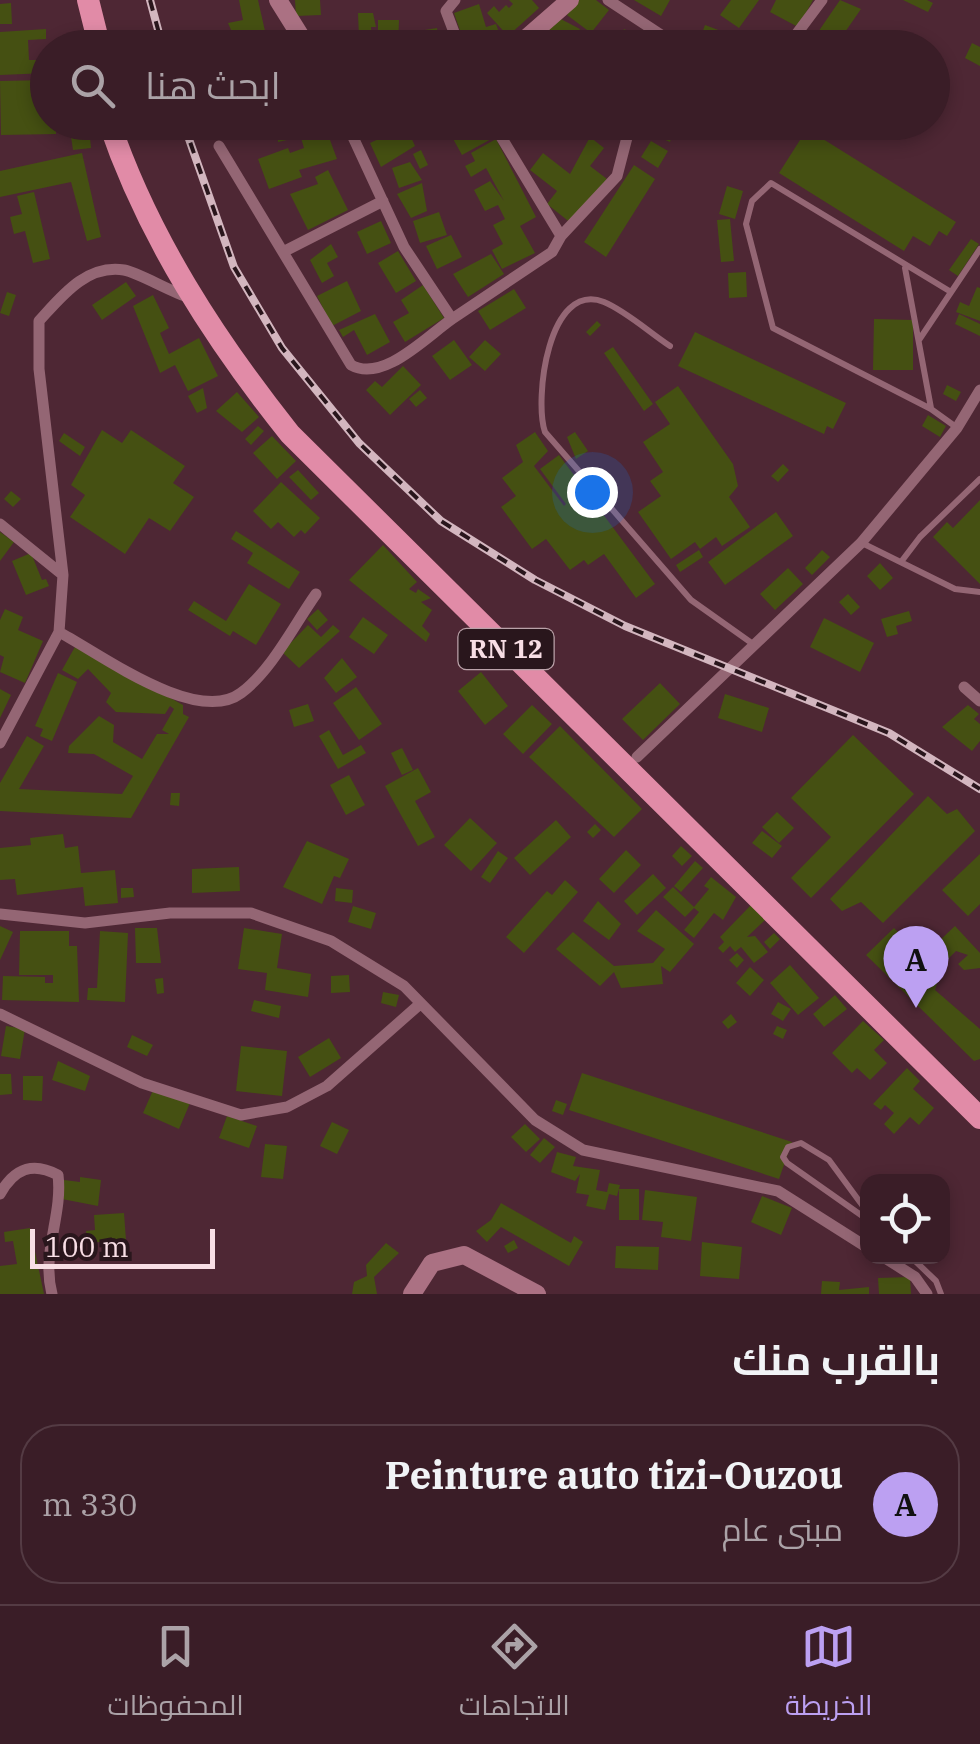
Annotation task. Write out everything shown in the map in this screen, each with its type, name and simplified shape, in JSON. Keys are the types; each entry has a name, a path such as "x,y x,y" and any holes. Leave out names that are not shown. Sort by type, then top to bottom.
{"highway":[{"path":"75,0 82,30"},
{"path":"88,0 96,30"},
{"name":"RN 12","path":"117,140 156,232 194,299 234,363 290,434 980,1118"},
{"name":"RN 12","path":"131,140 171,236 226,333 256,374 413,545 638,757 980,1100"}],"main road":[{"path":"278,0 297,30"},
{"path":"536,30 570,0"},
{"path":"412,1294 432,1263 464,1256 538,1294"}],"street":[{"path":"608,0 646,30"},
{"path":"800,30 822,0"},
{"path":"448,4 455,30"},
{"path":"354,140 422,279 452,320"},
{"path":"503,140 561,236"},
{"path":"218,146 352,365 360,370 384,367 552,252 561,236 617,176 626,140"},
{"path":"283,252 383,201"},
{"path":"0,743 60,632 63,575 39,369 39,321 78,278 124,270 162,290 194,299"},
{"path":"638,757 861,542 958,428 980,390"},
{"path":"0,524 63,575"},
{"path":"60,632 190,701 218,703 232,699 254,681 316,594"},
{"path":"964,687 980,701"},
{"path":"0,914 86,923 170,913 251,913 330,941 404,986 535,1120 583,1150 778,1192 860,1243"},
{"path":"0,1014 142,1083 242,1115 287,1107 326,1086 420,1004"},
{"path":"0,1194 12,1174 22,1169 35,1166 58,1175 47,1276 52,1294"},
{"path":"895,1264 915,1276 927,1294"}],"lane":[{"path":"950,292 771,183 752,201 746,224 773,328 931,409 958,428"},
{"path":"919,340 980,250"},
{"path":"905,266 931,409"},
{"path":"670,346 602,301 586,300 558,323 539,382 540,416 545,432 690,600 754,644"},
{"path":"901,562 920,537 980,479"},
{"path":"861,542 955,590 980,592"},
{"path":"860,1201 829,1160 801,1143 788,1146 783,1157 787,1163 860,1214"},
{"path":"918,1264 936,1281 941,1294"}],"building":[{"path":"239,0 258,0 265,30 231,30 228,23 243,20"},
{"path":"295,0 320,0 321,15 296,16"},
{"path":"509,0 532,0 539,8 515,30 503,30 487,13 494,6 499,12 513,4"},
{"path":"579,0 596,0 609,10 593,30 587,30 567,15"},
{"path":"634,0 670,0 661,16"},
{"path":"731,0 759,0 739,28 720,15"},
{"path":"776,0 813,0 798,27 770,12"},
{"path":"840,0 861,9 846,30 819,30"},
{"path":"903,0 927,0 933,3 928,12"},
{"path":"11,3 12,24 0,24 0,4"},
{"path":"479,4 486,27 496,24 498,30 460,30 454,13"},
{"path":"358,13 373,13 376,27 359,30"},
{"path":"555,16 580,29 579,30 547,30"},
{"path":"378,20 399,20 399,30 378,30"},
{"path":"30,30 30,74 0,75 0,32"},
{"path":"972,43 980,47 980,66 965,58"},
{"path":"30,80 30,134 1,135 0,81"},
{"path":"72,140 90,140 91,148 73,150"},
{"path":"302,140 330,140 337,159 299,170 302,177 269,189 258,159 288,148 290,153 304,148"},
{"path":"412,140 415,146 381,167 370,143"},
{"path":"454,140 489,140 462,155"},
{"path":"497,140 536,217 520,226 535,253 502,269 492,250 503,244 493,225 505,219 498,205 485,211 474,190 490,181 504,201 486,168 471,177 465,166 475,161 471,153"},
{"path":"588,140 604,148 590,166 607,179 572,224 547,204 557,191 530,170 543,153 570,174"},
{"path":"800,140 825,140 956,222 947,236 939,231 930,246 913,236 904,251 779,173"},
{"path":"651,141 668,151 658,168 641,157"},
{"path":"421,150 428,165 420,169 413,154"},
{"path":"82,153 101,237 87,241 71,182 0,197 0,171"},
{"path":"410,162 422,180 399,188 392,168"},
{"path":"634,165 655,179 606,257 584,242"},
{"path":"328,170 348,210 308,230 290,194 318,184 315,177"},
{"path":"422,183 427,211 411,218 397,194"},
{"path":"727,186 743,191 735,219 719,214"},
{"path":"34,192 50,259 33,263 25,231 14,234 10,217 22,214 17,196"},
{"path":"439,212 447,235 420,243 413,221"},
{"path":"730,219 734,261 721,262 717,220"},
{"path":"381,221 391,243 367,254 357,232"},
{"path":"451,235 462,257 437,269 426,246"},
{"path":"971,239 979,244 958,276 949,270"},
{"path":"331,244 338,257 327,263 334,276 322,283 310,260"},
{"path":"398,251 416,281 396,293 378,263"},
{"path":"491,254 504,274 468,297 453,274"},
{"path":"746,272 747,297 729,298 728,273"},
{"path":"347,281 361,311 332,326 317,296"},
{"path":"126,282 136,296 102,320 92,305"},
{"path":"423,285 444,318 405,342 393,322 409,313 401,300"},
{"path":"977,287 980,321 956,312 960,302 969,306"},
{"path":"514,289 526,308 490,330 478,311"},
{"path":"7,292 16,295 9,316 0,313"},
{"path":"153,295 169,328 160,333 169,354 199,338 218,376 188,391 175,365 160,373 133,306"},
{"path":"375,314 390,342 367,355 354,330 343,337 339,330"},
{"path":"959,314 980,324 980,336 955,324"},
{"path":"874,319 913,320 913,370 873,370"},
{"path":"597,321 601,325 590,336 586,332"},
{"path":"695,332 846,403 833,429 827,426 824,434 678,366"},
{"path":"454,340 472,365 450,380 432,356"},
{"path":"485,340 501,354 485,371 469,357"},
{"path":"613,347 653,404 644,411 604,353"},
{"path":"403,366 421,385 390,415 366,390 375,381 382,387"},
{"path":"947,385 961,392 956,401 943,394"},
{"path":"678,386 733,464 738,486 729,497 750,527 722,546 716,537 700,549 695,542 671,559 638,512 661,496 650,481 663,472 643,442 670,424 655,402"},
{"path":"203,388 207,408 197,413 188,396"},
{"path":"420,390 427,398 416,407 409,399"},
{"path":"237,392 259,417 242,432 216,411"},
{"path":"928,415 946,426 940,437 922,426"},
{"path":"258,426 264,431 251,445 245,439"},
{"path":"102,430 122,443 131,430 185,466 173,483 194,497 170,531 149,518 125,554 70,517 85,495 71,485"},
{"path":"535,432 548,451 534,466 564,506 540,469 559,455 655,584 636,598 604,554 588,565 584,560 570,570 546,539 532,549 501,507 516,496 502,478 523,462 516,445"},
{"path":"575,432 588,451 576,459 567,437"},
{"path":"64,433 85,447 80,456 59,441"},
{"path":"272,436 296,461 277,479 253,453"},
{"path":"783,464 789,470 778,482 771,476"},
{"path":"298,470 319,493 311,500 289,477"},
{"path":"281,482 320,518 305,534 301,530 294,537 278,522 271,529 253,511"},
{"path":"11,491 21,499 13,507 4,499"},
{"path":"980,500 980,584 933,537 947,522 953,528"},
{"path":"776,512 793,536 725,585 708,562"},
{"path":"236,531 300,572 289,589 247,563 253,553 231,539"},
{"path":"0,532 14,542 0,561"},
{"path":"383,545 417,582 409,589 416,593 418,589 431,598 421,602 432,610 422,626 430,634 426,642 349,580"},
{"path":"699,550 703,557 680,572 676,565"},
{"path":"822,550 830,557 812,575 805,568"},
{"path":"31,553 42,580 46,579 49,586 26,595 12,561"},
{"path":"880,563 893,578 880,590 867,576"},
{"path":"788,568 803,584 775,610 760,594"},
{"path":"249,584 281,604 256,645 233,631 230,636 188,610 194,601 226,621"},
{"path":"848,594 860,607 851,615 839,602"},
{"path":"5,609 23,617 18,630 43,641 25,683 0,672 4,657 0,655 0,620"},
{"path":"318,609 328,620 317,630 307,619"},
{"path":"909,611 912,621 896,626 898,634 887,637 881,619"},
{"path":"363,617 388,635 374,654 349,637"},
{"path":"824,618 874,643 860,672 810,647"},
{"path":"308,625 321,637 333,625 340,631 299,668 282,652"},
{"path":"76,645 183,705 183,714 189,717 131,818 0,811 0,783 27,736 44,746 19,789 122,794 133,776 94,754 68,753 69,746 99,716 114,725 113,742 142,759 157,734 169,734 162,730 174,709 170,706 165,714 116,712 106,702 111,693 88,669 78,679 62,670"},
{"path":"342,658 357,677 336,693 324,678"},
{"path":"481,672 508,706 485,725 458,691"},
{"path":"58,673 77,682 52,741 40,736 43,729 35,726"},
{"path":"660,683 680,704 643,740 622,719"},
{"path":"356,687 382,724 359,740 333,703"},
{"path":"0,689 11,695 0,718"},
{"path":"725,694 769,708 762,732 718,718"},
{"path":"308,704 314,721 294,727 289,710"},
{"path":"532,705 552,724 523,754 503,734"},
{"path":"968,705 979,714 974,719 980,724 980,741 972,751 942,727"},
{"path":"560,726 642,809 614,837 529,757"},
{"path":"329,730 343,755 361,745 366,753 338,769 319,736"},
{"path":"853,735 914,794 811,898 791,878 831,837 791,798"},
{"path":"402,748 413,770 402,775 391,753"},
{"path":"418,768 431,792 415,801 435,837 418,846 385,786"},
{"path":"349,775 365,805 346,815 330,785"},
{"path":"171,793 180,793 179,806 170,805"},
{"path":"928,796 947,814 957,809 975,831 883,923 861,902 842,911 830,899"},
{"path":"777,812 794,828 779,843 762,827"},
{"path":"470,818 497,843 471,871 444,845"},
{"path":"556,820 571,837 530,875 514,858"},
{"path":"595,824 601,830 593,838 587,832"},
{"path":"762,831 782,846 772,858 752,843"},
{"path":"63,834 65,848 78,846 81,873 115,870 118,903 85,906 83,887 17,895 15,879 0,880 0,848 31,845 30,838"},
{"path":"307,841 349,859 340,878 334,876 322,904 283,887"},
{"path":"681,846 692,856 682,866 672,856"},
{"path":"626,850 641,865 614,893 599,879"},
{"path":"498,851 508,858 490,883 481,877"},
{"path":"980,854 980,904 968,916 942,890"},
{"path":"695,861 703,868 681,892 674,886"},
{"path":"239,867 240,891 192,893 192,869"},
{"path":"653,874 666,888 637,915 624,901"},
{"path":"711,877 736,897 723,920 714,913 694,938 684,930 699,912 694,908 685,917 663,897 673,887 694,907 709,889 704,886"},
{"path":"565,880 578,892 524,953 506,937 547,891 552,895"},
{"path":"121,888 133,888 134,897 121,898"},
{"path":"336,888 353,890 352,903 335,901"},
{"path":"598,901 621,924 609,940 583,921"},
{"path":"751,905 765,920 747,937 755,936 768,952 754,963 741,947 735,952 730,946 723,953 718,948 724,942 720,937"},
{"path":"353,906 376,913 371,929 348,922"},
{"path":"656,910 694,944 670,972 661,966 663,984 621,988 614,972 600,986 556,949 573,932 614,966 653,963 665,949 637,931"},
{"path":"0,926 13,932 0,960"},
{"path":"955,926 980,953 980,968 964,970 958,964 968,955 956,951 932,975 938,981 935,990 980,1029 980,1059 974,1061 866,955 894,928 900,934 905,928 924,947 919,960"},
{"path":"135,928 157,928 161,963 136,963"},
{"path":"244,928 282,934 277,968 311,974 308,997 265,990 267,973 238,969"},
{"path":"20,931 69,931 69,946 77,946 79,1002 2,1000 3,976 45,977 45,983 53,983 53,975 19,975"},
{"path":"100,931 128,933 125,1002 87,1000 88,988 97,988"},
{"path":"774,933 780,939 770,949 764,942"},
{"path":"737,953 744,960 737,968 729,960"},
{"path":"790,965 819,998 798,1015 770,983"},
{"path":"750,967 764,980 750,996 736,983"},
{"path":"349,975 350,992 331,993 331,976"},
{"path":"163,978 164,993 157,994 155,979"},
{"path":"383,992 399,995 396,1007 381,1003"},
{"path":"835,995 847,1009 824,1027 813,1014"},
{"path":"254,1000 281,1006 279,1018 251,1011"},
{"path":"778,1002 791,1009 783,1021 771,1014"},
{"path":"731,1014 737,1022 728,1029 722,1022"},
{"path":"863,1021 884,1040 874,1050 887,1063 870,1080 857,1068 852,1073 832,1053"},
{"path":"6,1026 25,1029 20,1059 1,1056"},
{"path":"777,1026 787,1030 783,1039 773,1034"},
{"path":"132,1035 153,1045 147,1056 127,1047"},
{"path":"329,1038 341,1058 310,1077 298,1057"},
{"path":"241,1046 287,1051 282,1096 236,1091"},
{"path":"58,1061 90,1076 85,1091 52,1080"},
{"path":"907,1068 920,1081 913,1089 934,1108 919,1125 910,1117 894,1134 884,1124 894,1113 885,1105 881,1110 873,1104"},
{"path":"582,1073 792,1142 779,1179 569,1110"},
{"path":"0,1074 11,1074 12,1094 0,1095"},
{"path":"23,1076 43,1076 42,1101 23,1100"},
{"path":"154,1088 190,1103 179,1129 143,1113"},
{"path":"556,1100 567,1104 563,1115 552,1111"},
{"path":"227,1116 257,1126 249,1148 219,1138"},
{"path":"332,1122 349,1130 337,1154 320,1146"},
{"path":"525,1124 540,1139 526,1152 511,1137"},
{"path":"544,1138 555,1147 540,1163 530,1155"},
{"path":"265,1144 287,1146 283,1179 261,1177"},
{"path":"557,1152 576,1157 573,1166 600,1170 596,1190 607,1192 609,1183 620,1185 617,1196 609,1194 605,1210 586,1206 589,1195 576,1193 580,1174 575,1181 551,1172"},
{"path":"80,1177 101,1180 98,1206 62,1199 64,1180 80,1182"},
{"path":"619,1189 639,1189 639,1220 619,1220"},
{"path":"645,1190 697,1197 691,1241 661,1237 663,1222 642,1220"},
{"path":"762,1196 792,1208 781,1235 751,1222"},
{"path":"501,1203 571,1243 574,1236 583,1242 569,1266 501,1227 487,1242 476,1231 491,1220"},
{"path":"124,1213 126,1240 87,1243 86,1231 95,1230 94,1215"},
{"path":"30,1228 44,1294 0,1294 0,1266 17,1264 13,1241 5,1242 4,1232"},
{"path":"514,1240 518,1248 508,1253 504,1246"},
{"path":"702,1242 742,1247 739,1279 700,1276"},
{"path":"386,1243 399,1253 374,1277 377,1294 352,1294 354,1282 367,1276 366,1265"},
{"path":"616,1246 659,1247 658,1270 615,1268"},
{"path":"910,1277 911,1294 879,1294 878,1278"},
{"path":"822,1281 840,1282 839,1290 869,1287 869,1294 821,1294"}],"railway":[{"path":"150,0 158,30"},
{"path":"189,140 234,267 282,348 359,443 441,521 535,580 625,626 889,733 980,789"}],"place":[{"name":"Peinture auto tizi-Ouzou","path":"916,1008"}]}
